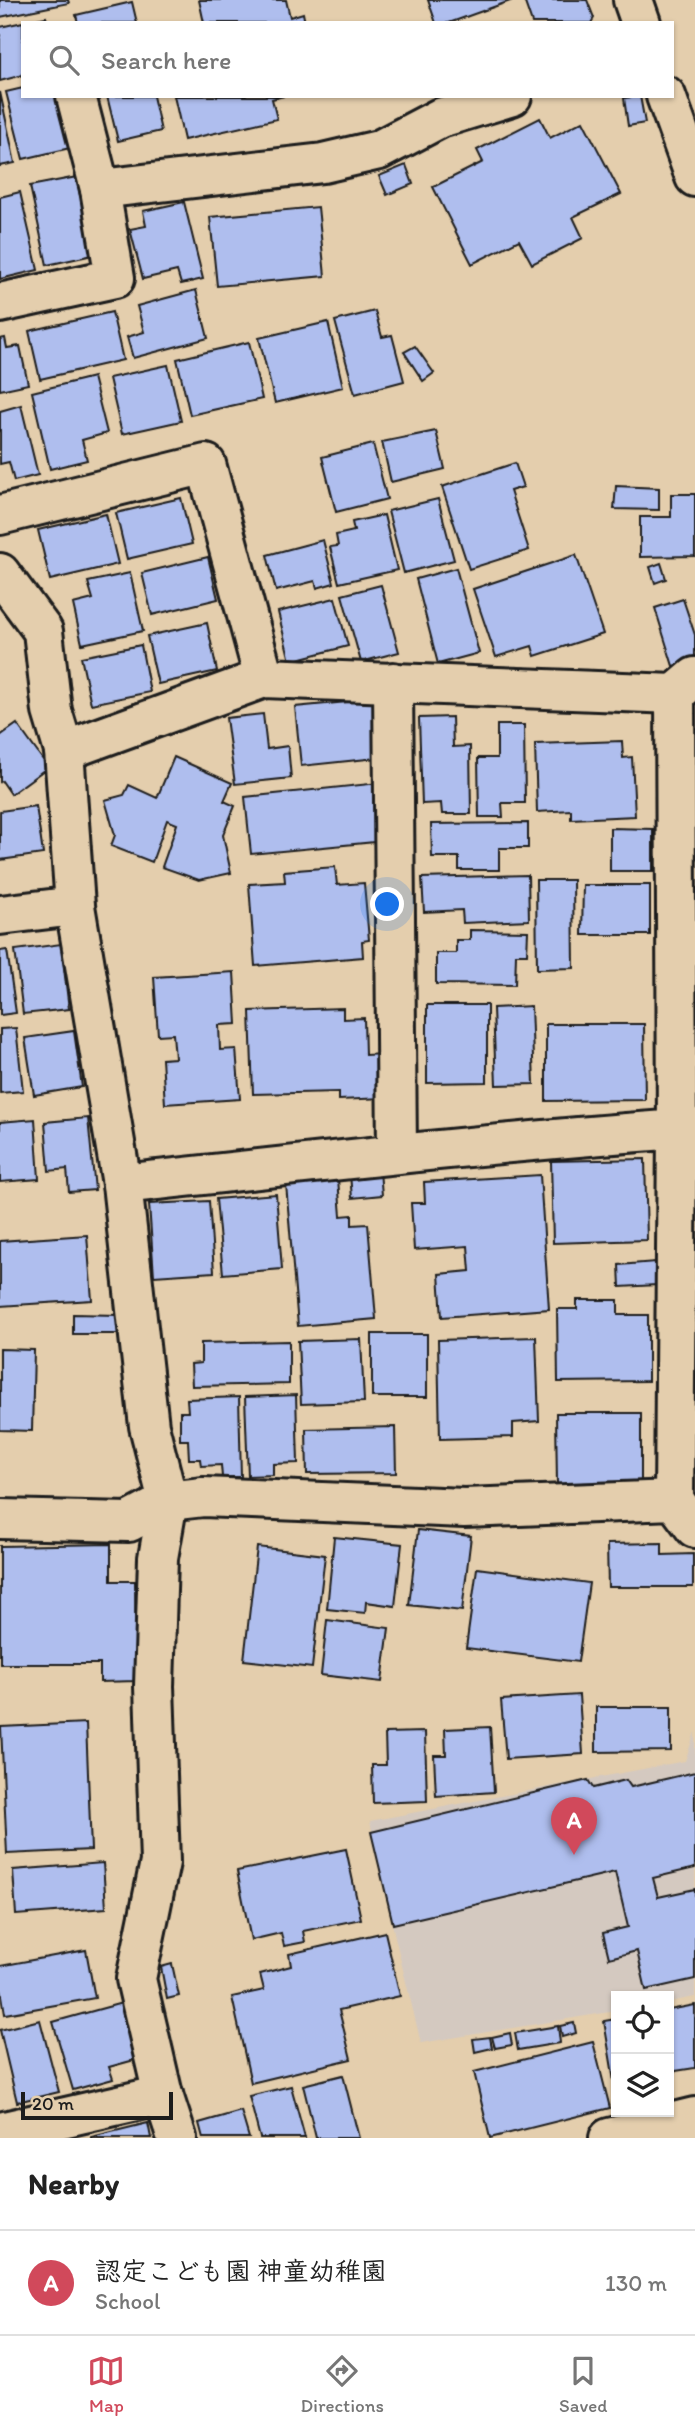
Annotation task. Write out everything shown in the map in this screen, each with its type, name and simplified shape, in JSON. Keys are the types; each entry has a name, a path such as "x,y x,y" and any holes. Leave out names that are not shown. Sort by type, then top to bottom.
{"street":[{"path":"633,0 639,21"},
{"path":"0,303 115,278 100,189 77,98"},
{"path":"100,189 346,158 379,150 440,118 505,98"},
{"path":"667,98 695,177"},
{"path":"0,515 206,464 264,678"},
{"path":"0,573 43,631 52,711 64,751 75,906 122,1184 149,1426 168,1501 158,1558 154,1686 160,1862 136,1979 163,2095 177,2138"},
{"path":"0,1519 129,1522 168,1501 204,1497 684,1514 685,686 264,678 64,751"},
{"path":"393,682 397,1154"},
{"path":"0,915 75,906"},
{"path":"122,1184 397,1154 686,1129"},
{"path":"0,2132 163,2095"},
{"path":"608,2138 695,2117"}],"shaded area":[{"path":"695,1732 695,1997 674,2001 674,1991 611,1991 611,2012 421,2043 370,1821 685,1761"}],"building":[{"path":"0,0 68,0 69,3 0,17"},
{"path":"199,0 286,0 290,17 303,13 305,21 204,21"},
{"path":"428,0 513,0 455,21 435,21"},
{"path":"524,0 587,0 594,18 592,21 531,21"},
{"path":"132,2 137,21 78,21 76,15"},
{"path":"46,17 47,21 28,21"},
{"path":"21,22 21,76 0,81 0,27"},
{"path":"21,88 21,98 58,98 70,148 23,159 6,92"},
{"path":"0,92 15,163 0,166"},
{"path":"107,98 153,98 161,131 118,141"},
{"path":"174,98 276,98 272,99 277,119 184,140"},
{"path":"624,98 640,98 645,123 628,126"},
{"path":"540,118 550,138 583,121 621,194 573,217 583,238 532,264 519,240 472,264 433,187 483,162 477,150"},
{"path":"406,165 413,184 387,195 379,176"},
{"path":"77,177 93,255 47,265 30,186"},
{"path":"20,192 38,270 0,279 0,197"},
{"path":"184,202 203,279 181,284 177,271 143,279 130,229 146,226 143,211"},
{"path":"318,207 325,276 217,286 210,217"},
{"path":"196,290 208,338 133,358 127,337 144,332 137,306"},
{"path":"375,311 382,337 392,335 404,381 355,394 335,321"},
{"path":"112,312 123,360 40,379 29,331"},
{"path":"328,322 343,387 275,403 259,338"},
{"path":"5,338 7,348 20,346 28,384 0,390 0,339"},
{"path":"249,342 262,399 190,415 177,359"},
{"path":"415,346 434,373 423,381 404,352"},
{"path":"168,365 181,421 122,434 109,378"},
{"path":"93,377 107,433 82,440 87,460 50,469 32,392"},
{"path":"21,405 38,475 14,481 9,462 0,464 0,411"},
{"path":"436,431 445,469 391,482 382,442"},
{"path":"373,444 387,499 336,512 322,457"},
{"path":"515,463 523,487 510,491 529,550 469,569 442,487"},
{"path":"616,486 659,488 659,510 614,509"},
{"path":"671,494 695,494 695,556 640,557 640,517 671,517"},
{"path":"181,498 192,544 127,559 116,513"},
{"path":"438,499 454,560 404,573 388,511"},
{"path":"106,514 118,564 50,580 38,530"},
{"path":"384,515 397,570 339,583 330,547 338,546 336,535 354,531 352,522"},
{"path":"323,540 334,583 317,588 315,581 276,591 267,555"},
{"path":"576,555 603,634 535,656 532,646 496,657 473,589"},
{"path":"208,557 218,599 152,615 142,573"},
{"path":"661,563 666,579 655,583 650,567"},
{"path":"456,568 479,653 438,664 416,579"},
{"path":"130,573 143,631 82,644 73,604 93,599 88,582"},
{"path":"381,585 399,652 361,662 342,595"},
{"path":"335,598 348,646 290,661 278,612"},
{"path":"683,599 695,635 695,659 673,666 655,608"},
{"path":"207,623 217,671 158,684 147,636"},
{"path":"141,645 150,692 91,704 81,657"},
{"path":"379,699 386,757 301,766 295,707"},
{"path":"263,714 267,749 288,746 291,778 235,784 226,718"},
{"path":"452,717 453,747 470,746 471,814 442,814 441,803 422,804 419,718"},
{"path":"17,724 48,767 11,794 2,781 0,782 0,736"},
{"path":"497,725 524,725 525,803 502,803 503,817 479,817 478,758 497,758"},
{"path":"622,741 623,758 632,757 635,816 571,819 571,810 537,812 535,744"},
{"path":"174,757 232,783 224,801 235,806 223,835 231,873 199,880 162,867 177,824 167,820 152,862 111,846 115,835 105,800 124,795 129,785 157,798"},
{"path":"379,783 385,841 251,854 245,797"},
{"path":"36,806 43,854 0,860 0,811"},
{"path":"528,823 528,848 499,848 499,870 459,870 459,857 432,857 431,824"},
{"path":"610,828 653,829 653,871 610,871"},
{"path":"335,867 337,885 364,883 369,940 362,941 363,957 255,966 249,884 285,882 284,871"},
{"path":"528,875 529,920 463,923 462,910 424,912 422,878"},
{"path":"536,880 573,880 574,968 537,969"},
{"path":"583,885 650,885 650,935 582,935"},
{"path":"470,930 528,931 527,954 516,954 515,985 436,984 436,953 456,953 456,940 470,940"},
{"path":"61,944 69,1009 23,1014 15,950"},
{"path":"7,950 16,1013 0,1015 0,951"},
{"path":"234,972 237,1024 219,1025 220,1050 236,1049 240,1099 165,1104 162,1059 175,1058 173,1034 158,1035 154,977"},
{"path":"427,1005 487,1005 487,1082 427,1083"},
{"path":"531,1006 534,1084 496,1085 493,1008"},
{"path":"343,1008 343,1019 364,1018 365,1055 383,1054 384,1098 339,1100 339,1092 253,1094 250,1011"},
{"path":"546,1024 644,1024 645,1100 546,1101"},
{"path":"16,1028 23,1091 0,1093 0,1029"},
{"path":"74,1031 82,1087 34,1095 25,1038"},
{"path":"88,1118 95,1190 69,1192 67,1169 49,1171 45,1122"},
{"path":"35,1119 39,1179 0,1182 0,1122"},
{"path":"645,1159 647,1240 553,1243 551,1161"},
{"path":"380,1171 382,1195 352,1198 350,1174"},
{"path":"540,1175 549,1309 442,1317 439,1274 470,1271 468,1246 414,1250 411,1203 425,1203 424,1182"},
{"path":"338,1179 341,1216 352,1215 352,1225 368,1224 376,1319 298,1326 286,1184"},
{"path":"276,1194 282,1269 223,1274 216,1199"},
{"path":"209,1201 214,1272 154,1276 149,1204"},
{"path":"87,1235 92,1300 0,1306 0,1241"},
{"path":"655,1262 657,1285 620,1287 619,1265"},
{"path":"577,1300 618,1300 618,1315 648,1315 648,1381 558,1382 557,1309 577,1309"},
{"path":"73,1314 118,1315 118,1334 73,1334"},
{"path":"372,1334 427,1334 427,1397 372,1397"},
{"path":"536,1337 539,1421 513,1423 513,1437 440,1439 438,1340"},
{"path":"361,1339 364,1402 301,1404 298,1341"},
{"path":"289,1341 289,1384 192,1386 191,1364 201,1363 201,1343"},
{"path":"0,1349 34,1350 32,1431 0,1430"},
{"path":"296,1395 298,1463 273,1464 273,1475 248,1476 245,1397"},
{"path":"239,1397 241,1477 222,1477 221,1465 201,1466 200,1459 189,1459 188,1440 180,1440 180,1412 188,1412 187,1399"},
{"path":"556,1413 641,1413 641,1483 557,1485"},
{"path":"395,1427 396,1473 307,1474 306,1429"},
{"path":"418,1530 471,1536 462,1611 409,1605"},
{"path":"334,1537 402,1544 395,1606 366,1602 365,1613 327,1609"},
{"path":"662,1543 662,1555 693,1554 693,1587 608,1587 607,1544"},
{"path":"111,1544 111,1581 135,1581 136,1681 100,1682 100,1664 0,1664 0,1546"},
{"path":"257,1547 325,1555 312,1668 244,1660"},
{"path":"477,1568 589,1583 578,1662 466,1648"},
{"path":"327,1620 389,1628 382,1682 321,1675"},
{"path":"579,1695 583,1754 506,1759 501,1700"},
{"path":"596,1707 671,1707 671,1751 596,1752"},
{"path":"86,1723 91,1850 7,1854 1,1727"},
{"path":"490,1727 494,1792 436,1796 434,1755 446,1755 445,1729"},
{"path":"425,1732 427,1801 373,1803 372,1765 386,1765 385,1733"},
{"path":"695,1772 695,1868 653,1878 658,1897 695,1889 695,1979 646,1990 637,1951 609,1958 603,1933 628,1927 615,1872 393,1924 371,1832 588,1780 593,1788 626,1780 631,1787"},
{"path":"346,1849 361,1919 303,1931 305,1942 284,1946 281,1933 251,1940 237,1871"},
{"path":"103,1863 106,1908 16,1915 13,1870"},
{"path":"385,1932 400,1996 339,2010 351,2059 251,2083 232,1997 264,1990 260,1974 291,1966 289,1954"},
{"path":"86,1950 95,1998 5,2014 0,1966"},
{"path":"172,1964 179,1996 167,1999 161,1967"},
{"path":"122,2003 138,2059 109,2067 113,2079 73,2090 53,2022"},
{"path":"695,2005 695,2068 674,2071 674,2009"},
{"path":"40,2020 59,2092 17,2102 0,2030"},
{"path":"611,2020 611,2063 604,2021"},
{"path":"574,2023 576,2033 562,2037 560,2026"},
{"path":"558,2026 560,2043 518,2050 515,2033"},
{"path":"510,2033 512,2045 495,2048 492,2037"},
{"path":"490,2037 492,2048 475,2052 473,2039"},
{"path":"593,2042 610,2108 490,2138 474,2072"},
{"path":"343,2075 359,2138 316,2138 303,2085"},
{"path":"291,2086 305,2138 260,2138 249,2096"},
{"path":"241,2111 249,2138 203,2138 199,2123"},
{"path":"148,2123 151,2138 91,2138 91,2137"}],"place":[{"name":"認定こども園 神童幼稚園","path":"574,1855"}]}
